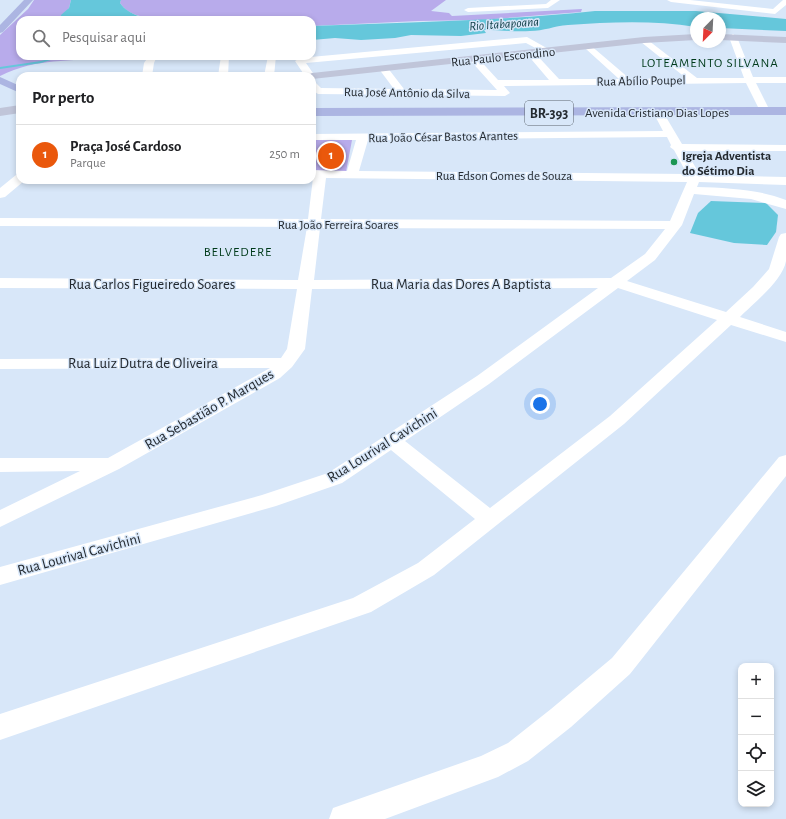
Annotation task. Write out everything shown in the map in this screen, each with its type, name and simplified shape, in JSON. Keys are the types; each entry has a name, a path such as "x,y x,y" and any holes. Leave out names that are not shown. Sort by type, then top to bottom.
{"main road":[{"path":"1,29 28,0"},
{"name":"Rua Paulo Escondino","path":"316,76 644,40 690,37"},
{"path":"726,37 786,40"},
{"path":"0,80 16,88"},
{"path":"0,112 16,110"},
{"name":"Avenida Cristiano Dias Lopes","path":"316,112 786,111"}],"street":[{"path":"484,0 468,10 548,6 556,0"},
{"path":"671,0 775,12 786,1"},
{"path":"733,37 749,79 765,111"},
{"path":"316,60 527,40 548,51"},
{"path":"644,40 694,80"},
{"path":"589,47 627,81"},
{"path":"530,53 556,82"},
{"path":"474,59 496,83"},
{"path":"148,72 151,60"},
{"path":"223,72 225,60"},
{"path":"270,72 271,60"},
{"path":"308,72 300,61 311,60"},
{"path":"384,69 402,93"},
{"name":"Rua Abílio Poupel","path":"496,83 749,79 786,80"},
{"name":"Rua José Antônio da Silva","path":"316,89 318,91 402,93 505,93 496,83"},
{"path":"658,112 693,184"},
{"name":"Rua João César Bastos Arantes","path":"316,137 670,134"},
{"path":"352,174 363,137"},
{"path":"676,147 786,148"},
{"name":"Rua Edson Gomes de Souza","path":"316,174 693,184"},
{"path":"0,181 16,180"},
{"path":"693,184 786,181"},
{"path":"0,194 16,182"},
{"name":"Rua Sebastião P. Marques","path":"0,519 112,464 274,374 286,363 296,349 304,285 314,224 316,184"},
{"path":"693,184 741,193 776,201 786,205"},
{"name":"Rua Lourival Cavichini","path":"0,576 306,489 335,478 483,380 650,258 675,225 693,184"},
{"name":"Rua João Ferreira Soares","path":"0,222 675,225"},
{"path":"0,726 362,605 426,569 617,420 760,290 776,270 786,237"},
{"name":"Rua Carlos Figueiredo Soares","path":"0,283 304,285"},
{"name":"Rua Maria das Dores A Baptista","path":"304,285 617,283 786,337"},
{"name":"Rua Luiz Dutra de Oliveira","path":"0,364 286,363"},
{"path":"394,440 489,519"},
{"path":"344,819 488,767 518,752 561,718 621,666 786,462"},
{"path":"0,465 112,464"}],"shaded area":[{"path":"34,0 71,0 69,8 63,16 20,16 28,9"},
{"path":"121,0 446,0 431,11 449,13 452,16 582,9 581,12 481,20 418,21 316,26 316,16 139,16 131,13 120,3"},
{"path":"16,20 16,60 74,60 41,63 27,66 0,76 0,35"},
{"path":"316,139 352,140 346,172 316,172"}],"water":[{"path":"71,0 121,0 120,3 128,11 140,16 61,16 69,8"},
{"name":"Rio Itabapoana","path":"595,11 707,12 690,12 690,26 648,22 616,22 558,26 535,31 484,30 486,33 461,36 411,35 395,38 361,40 335,38 316,40 316,26 489,19"},
{"name":"Rio Itabapoana","path":"726,14 786,19 786,31 726,28"},
{"path":"711,201 766,203 778,215 776,232 767,245 734,243 690,233 698,213"}],"waterway":[{"path":"0,68 48,60"}],"place":[{"name":"Praça José Cardoso","path":"331,156"},
{"name":"Igreja Adventista do Sétimo Dia","path":"674,162"}],"district":[{"name":"LOTEAMENTO SILVANA","path":"710,62"},
{"name":"BELVEDERE","path":"238,251"}]}
